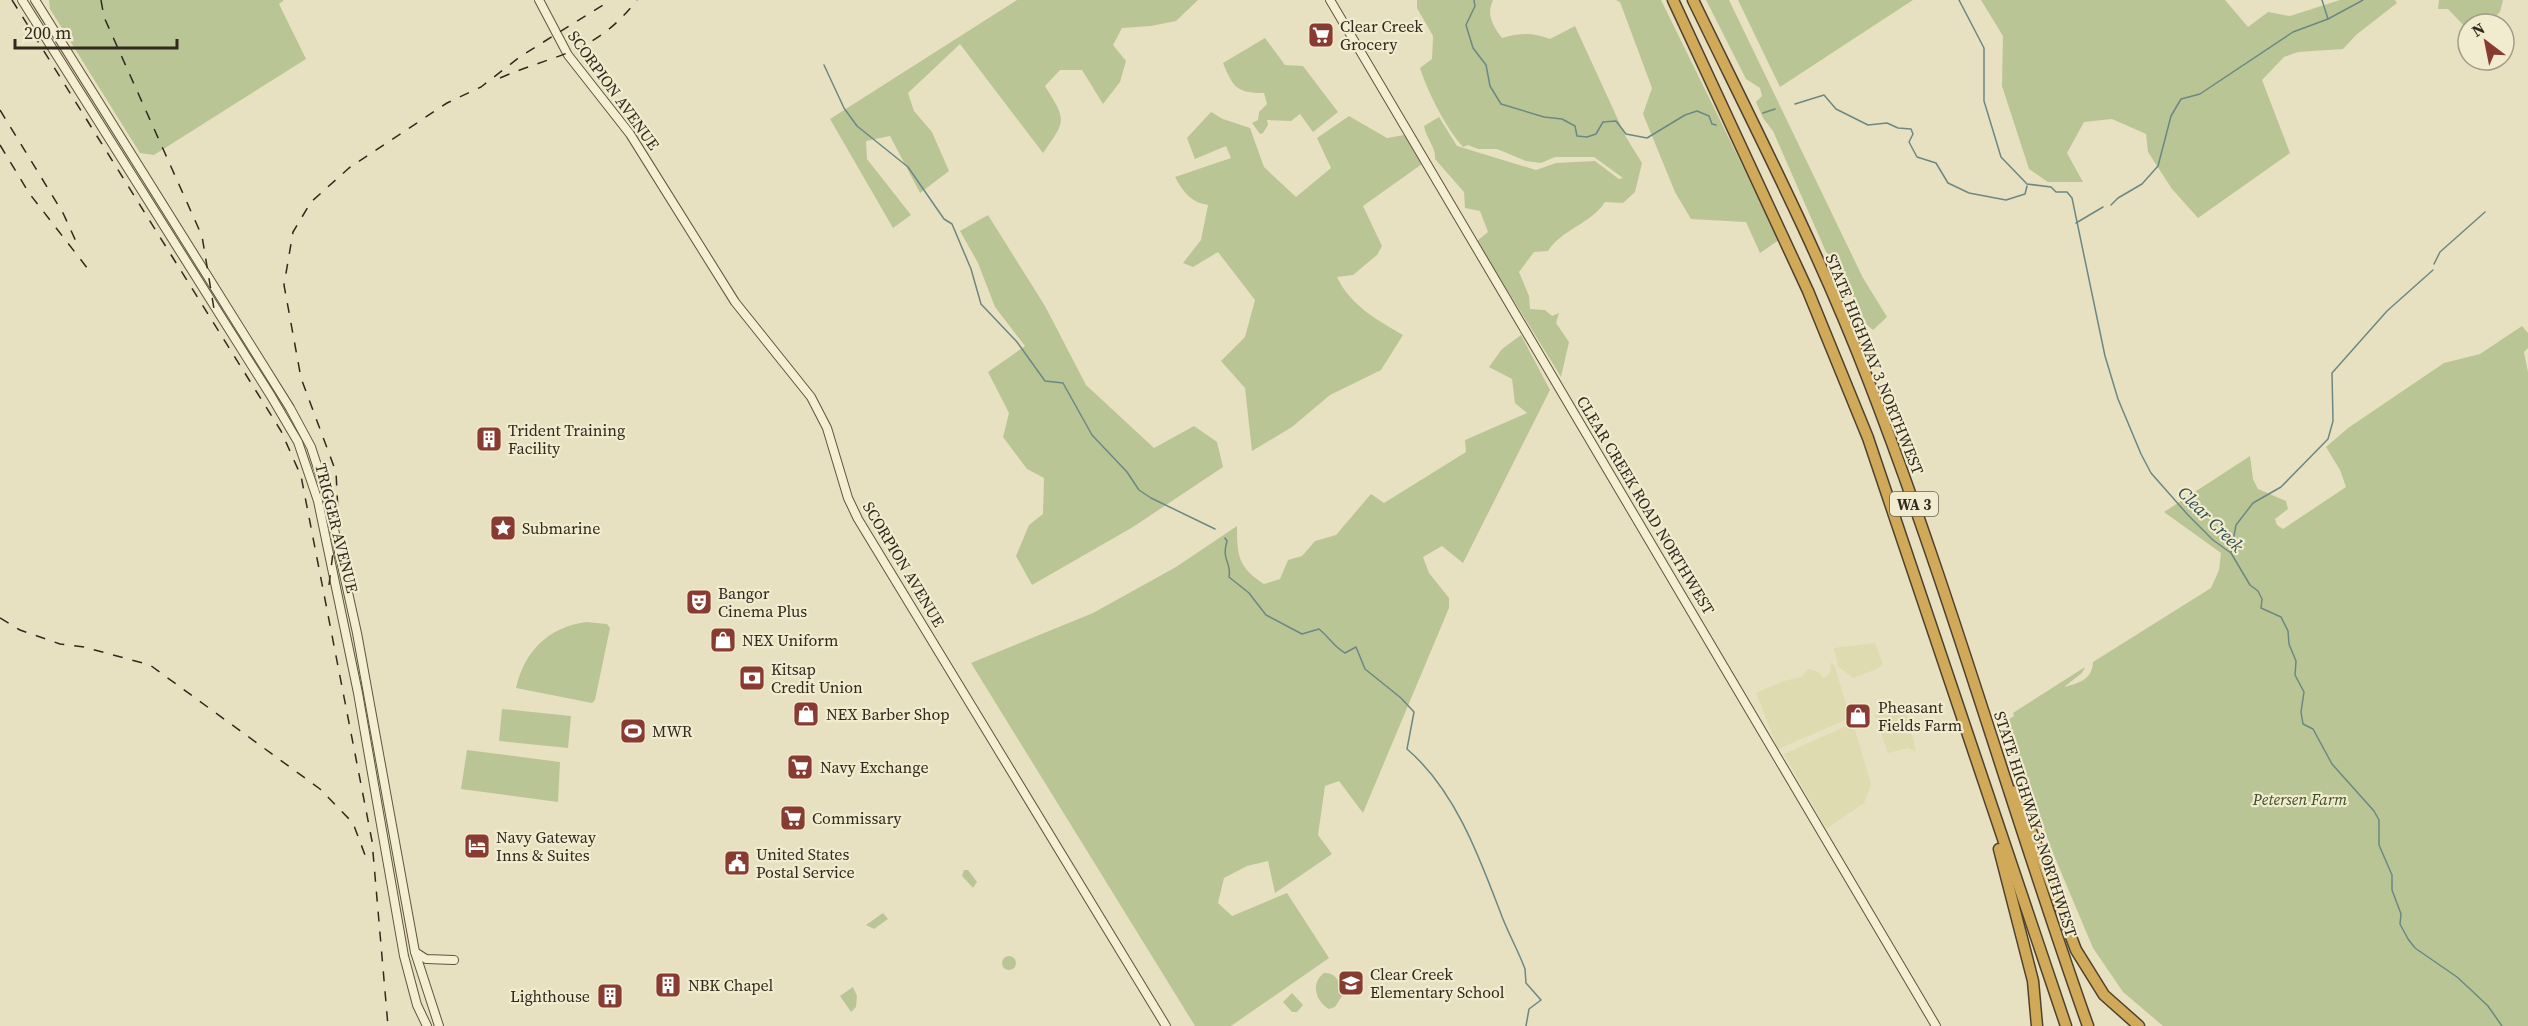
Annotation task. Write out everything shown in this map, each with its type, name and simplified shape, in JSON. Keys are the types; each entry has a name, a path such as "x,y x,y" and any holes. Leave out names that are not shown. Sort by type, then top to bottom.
{"highway":[{"name":"STATE HIGHWAY 3 NORTHWEST","path":"1672,0 1808,291 1868,438 2066,1026"},
{"name":"STATE HIGHWAY 3 NORTHWEST","path":"1693,0 1806,236 1868,380 1914,503 2088,1026"},
{"path":"1990,732 2018,795 2076,950 2104,995 2139,1026"},
{"path":"1986,788 2006,879 2033,981 2037,1026"}],"main road":[{"name":"TRIGGER AVENUE","path":"22,0 271,396 298,442 308,466 318,501 358,693 404,956 417,1005 428,1026"},
{"name":"TRIGGER AVENUE","path":"34,0 290,408 318,465 327,493 357,633 415,952 439,1026"},
{"path":"41,0 43,12"},
{"name":"SCORPION AVENUE","path":"539,0 568,55 630,135 735,302 811,397 827,428 848,498 858,519 1166,1026"},
{"name":"CLEAR CREEK ROAD NORTHWEST","path":"1330,0 1936,1026"},
{"path":"415,952 426,958 454,960"}],"shaded area":[{"path":"1875,643 1883,664 1877,669 1853,678 1838,666 1834,648"},
{"path":"1831,662 1835,667 1850,718 1778,749 1756,693 1784,681 1801,677 1809,669 1818,672 1824,678 1830,673"},
{"path":"1905,705 1916,752 1908,748 1888,753 1875,716"},
{"path":"1853,723 1871,784 1864,803 1826,829 1784,754"}],"green space":[{"path":"49,0 284,0 279,4 306,59 154,155 140,153 50,9"},
{"path":"1017,0 1198,0 1176,21 1122,28 1113,45 1126,61 1120,82 1103,104 1082,70 1060,70 1045,86 1057,107 1061,120 1060,127 1043,153 960,44 908,93 914,111 932,132 949,171 920,193 890,136 866,141 867,159 911,215 893,228 830,119"},
{"path":"1417,0 1493,0 1490,15 1502,38 1526,34 1550,39 1575,26 1626,137 1642,163 1635,192 1623,203 1605,202 1592,216 1554,243 1548,251 1534,252 1519,272 1529,296 1530,309 1545,310 1552,316 1559,313 1556,323 1569,342 1561,377 1477,241 1488,232 1480,211 1465,208 1464,192 1435,159 1434,150 1424,126 1439,117 1457,146 1536,170 1556,163 1595,161 1619,179 1623,178 1594,157 1555,157 1541,163 1526,161 1497,149 1478,149 1468,145 1463,147 1438,110 1420,68 1432,59 1433,36 1417,8"},
{"path":"1616,0 1661,0 1779,240 1760,253 1746,222 1691,219 1675,192 1643,114 1652,88 1620,2"},
{"path":"1706,0 1729,0 1863,278 1887,317 1873,330 1866,324 1837,262 1826,252 1773,131 1763,118 1756,102 1762,96 1760,88 1746,79"},
{"path":"1738,0 1913,0 1780,87"},
{"path":"1981,0 2225,0 2248,27 2268,12 2290,16 2340,0 2395,0 2397,3 2356,35 2343,49 2298,52 2284,57 2262,80 2290,153 2198,218 2172,189 2148,152 2146,134 2112,119 2084,122 2067,153 2083,182 2048,182 2029,169 2002,86 2003,36"},
{"path":"2439,0 2503,0 2500,12 2456,12 2456,17 2448,9 2438,9"},
{"path":"1265,38 1285,65 1303,66 1338,112 1313,132 1300,114 1291,121 1267,120 1268,125 1260,134 1252,123 1258,120 1259,112 1267,104 1264,93 1241,90 1233,83 1223,63"},
{"path":"1211,112 1223,119 1250,128 1264,167 1296,197 1331,168 1317,138 1349,116 1387,138 1404,135 1422,164 1363,206 1382,246 1377,255 1353,275 1337,277 1357,304 1403,335 1381,370 1330,395 1292,427 1252,451 1245,388 1221,361 1245,337 1255,300 1218,252 1193,267 1183,263 1201,240 1208,205 1188,196 1175,177 1231,158 1226,146 1195,159 1187,138"},
{"path":"988,215 1045,306 1086,385 1154,448 1194,426 1217,442 1223,467 1133,527 1032,585 1016,556 1029,525 1043,514 1044,478 1027,469 1003,437 1009,413 988,372 1025,346 995,307 978,263 960,231"},
{"name":"Petersen Farm","path":"2522,326 2528,333 2528,348 2524,352 2528,372 2528,1026 2163,1026 2123,992 2093,948 2050,846 2006,721 2014,716 2013,713 2085,667 2082,673 2064,687 2084,680 2090,673 2093,662 2211,588 2219,570 2221,553 2164,512 2250,456 2253,479 2258,489 2286,501 2288,509 2275,519 2277,525 2283,529 2346,487 2340,470 2326,447 2348,428 2444,363 2480,354"},
{"path":"1521,335 1550,390 1463,563 1442,546 1423,557 1429,573 1449,598 1449,608 1363,813 1339,781 1325,786 1318,835 1332,854 1275,893 1268,861 1247,866 1224,878 1218,903 1232,916 1287,893 1329,958 1231,1026 1195,1026 971,663 1093,613 1176,567 1237,526 1239,553 1244,566 1264,584 1280,579 1288,560 1302,556 1315,541 1336,535 1371,494 1384,503 1466,452 1465,440 1527,413 1515,403 1512,379 1489,367 1502,349"},
{"path":"586,622 607,624 610,628 595,700 592,703 516,688 525,663 540,643 561,629"},
{"path":"502,709 571,716 568,748 499,741"},
{"path":"467,750 560,762 558,802 461,789"},
{"path":"964,870 968,870 977,882 973,888 962,876"},
{"path":"883,913 888,919 874,929 866,925"},
{"path":"1009,956 1014,958 1016,963 1014,968 1009,970 1004,968 1002,963 1004,958"},
{"path":"1324,973 1335,977 1342,996 1335,1007 1329,1009 1324,1006 1316,992 1317,982"},
{"path":"853,987 857,996 856,1007 851,1012 840,996"},
{"path":"1292,993 1303,1005 1297,1012 1292,1012 1283,1002"}],"waterway":[{"path":"1474,0 1475,6 1466,25 1473,48 1486,65 1490,86 1501,104 1544,117 1562,119 1575,126 1577,136 1587,137 1596,134 1603,122 1616,121 1626,134 1647,138 1685,115 1697,111 1709,116 1712,124 1716,125"},
{"name":"Clear Creek","path":"1959,0 1984,48 1984,101 2001,157 2027,184 2051,187 2056,192 2067,192 2072,198 2105,356 2118,399 2151,473 2188,515 2213,540 2231,553 2250,585 2258,591 2262,599 2261,608 2281,617 2288,631 2289,644 2296,661 2295,675 2304,692 2301,712 2303,724 2313,729 2332,764 2374,811 2379,820 2379,845 2392,875 2392,890 2401,914 2400,924 2408,939 2415,948 2457,977 2470,989 2488,1006 2502,1026"},
{"path":"2322,0 2328,19"},
{"path":"2111,205 2118,198 2142,184 2158,166 2171,116 2181,99 2200,94 2293,32 2328,19 2363,0"},
{"path":"824,65 844,108 857,126 908,167 944,219 952,224 971,269 981,304 1017,342 1045,381 1063,383 1092,435 1127,472 1139,490 1215,529"},
{"path":"1795,104 1824,95 1836,109 1868,125 1887,123 1898,128 1911,129 1913,134 1909,142 1917,157 1936,163 1948,183 1969,193 2006,200 2025,194 2027,186"},
{"path":"1763,113 1775,109"},
{"path":"2076,223 2103,207"},
{"path":"2434,264 2440,252 2485,212"},
{"path":"2231,552 2236,525 2253,503 2281,487 2328,439 2333,421 2332,373 2387,311 2433,270"},
{"path":"1225,538 1229,577 1249,593 1266,615 1302,634 1319,629 1345,653 1356,647 1365,669 1401,698 1414,712 1407,749 1439,784 1464,825 1525,969 1526,983 1541,1000 1529,1009 1526,1026"}],"railway":[{"path":"12,0 281,431 301,476 372,841 388,1026"},
{"path":"101,0 104,17 202,236 215,315"},
{"path":"329,585 338,512 336,472 301,378 284,285 293,232 311,202 349,168 447,103 481,87 521,56 611,0"},
{"path":"500,78 590,42 621,18 637,0"},
{"path":"0,110 63,213 79,248"},
{"path":"0,145 29,193 88,269"},
{"path":"0,618 20,630 60,644 84,647 150,665 320,789 353,823 368,863"}],"place":[{"name":"Clear Creek Grocery","path":"1321,35"},
{"name":"Trident Training Facility","path":"489,439"},
{"name":"Submarine","path":"503,528"},
{"name":"Bangor Cinema Plus","path":"699,602"},
{"name":"NEX Uniform","path":"723,640"},
{"name":"Kitsap Credit Union","path":"752,678"},
{"name":"NEX Barber Shop","path":"806,714"},
{"name":"Pheasant Fields Farm","path":"1858,716"},
{"name":"MWR","path":"633,731"},
{"name":"Navy Exchange","path":"800,767"},
{"name":"Commissary","path":"793,818"},
{"name":"Navy Gateway Inns & Suites","path":"477,846"},
{"name":"United States Postal Service","path":"737,863"},
{"name":"Clear Creek Elementary School","path":"1351,983"},
{"name":"NBK Chapel","path":"668,985"},
{"name":"Lighthouse","path":"610,996"}]}
